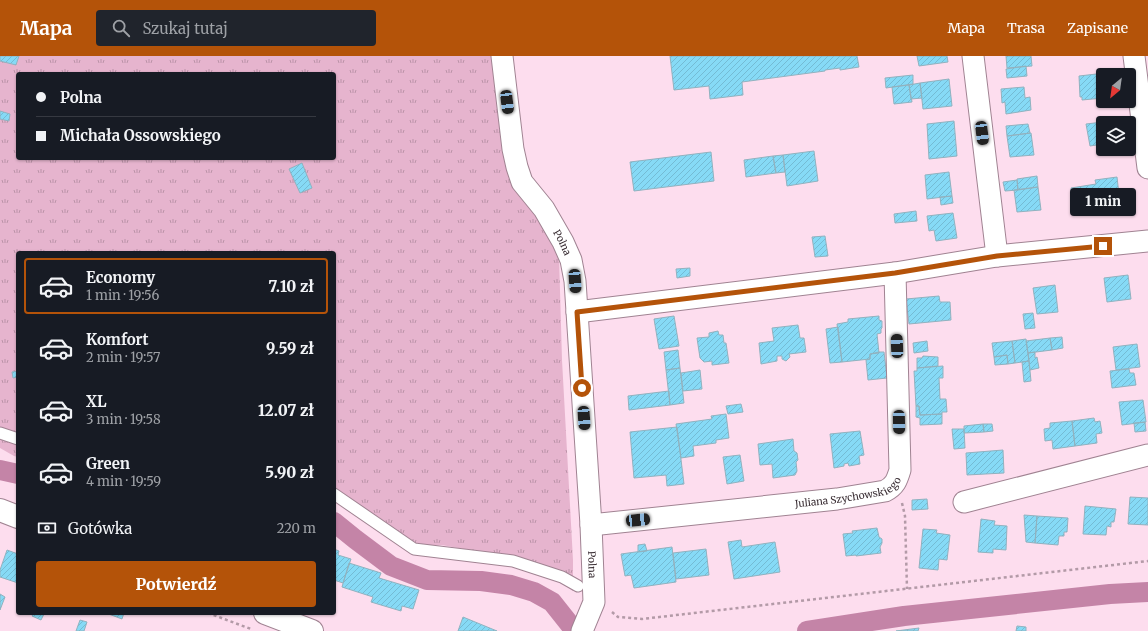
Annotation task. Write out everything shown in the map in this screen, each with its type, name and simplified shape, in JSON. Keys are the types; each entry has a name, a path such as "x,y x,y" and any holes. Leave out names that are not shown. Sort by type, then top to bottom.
{"main road":[{"path":"0,510 16,516"},
{"path":"270,615 301,629"}],"street":[{"name":"Polna","path":"502,56 513,149 517,167 522,182 544,209 563,242 568,254 575,281 591,525 594,602 584,627"},
{"path":"973,56 997,256"},
{"path":"1139,61 1148,168"},
{"path":"577,312 895,273 997,256 1148,241"},
{"name":"Juliana Szychowskiego","path":"591,525 837,499 885,491 890,488 896,482 900,470 895,273"},
{"path":"964,502 1148,455"}],"lane":[{"path":"0,432 16,438"},
{"path":"336,495 414,549 513,561 562,577 578,586"}],"path":[{"path":"896,482 905,516 907,589"},
{"path":"609,610 618,617 642,619 1148,561"},
{"path":"213,615 257,631"}],"green space":[{"path":"0,56 492,56 500,130 507,171 522,196 540,213 559,256 562,360 573,560 573,591 528,561 442,545 409,547 336,496 336,251 16,251 16,456 0,448"}],"building":[{"path":"0,56 19,56 16,65 0,61"},
{"path":"670,56 857,56 859,67 840,70 840,68 742,82 743,95 710,99 709,86 674,90"},
{"path":"917,56 947,56 948,62 919,66"},
{"path":"1006,56 1031,56 1032,66 1007,68"},
{"path":"1026,66 1027,76 1007,78 1006,69"},
{"path":"1096,74 1096,99 1082,100 1082,97 1080,97 1079,76"},
{"path":"913,75 913,84 886,88 885,78"},
{"path":"949,79 952,106 923,109 920,83"},
{"path":"920,83 922,98 911,99 909,85"},
{"path":"909,85 912,102 894,104 892,87"},
{"path":"1024,87 1025,98 1030,97 1031,110 1006,114 1005,102 1002,103 1001,89"},
{"path":"0,111 10,114 9,121 0,119"},
{"path":"954,121 957,156 929,159 927,124"},
{"path":"1096,123 1096,145 1090,146 1086,124"},
{"path":"1028,124 1030,133 1007,136 1006,126"},
{"path":"1031,133 1034,155 1010,157 1007,136"},
{"path":"814,151 818,181 787,186 783,155"},
{"path":"711,152 714,181 634,191 630,162"},
{"path":"783,155 785,172 776,173 773,156"},
{"path":"773,156 776,173 746,177 744,160"},
{"path":"302,163 312,188 300,193 289,169"},
{"path":"949,172 952,196 927,199 925,175"},
{"path":"1037,176 1038,187 1018,190 1017,179"},
{"path":"1117,177 1121,212 1096,215 1095,202 1091,202 1091,206 1073,209 1071,188 1096,184 1095,180"},
{"path":"1017,180 1018,190 1005,191 1003,182"},
{"path":"1038,187 1041,210 1017,212 1014,190"},
{"path":"952,196 953,203 941,205 940,197"},
{"path":"916,211 917,221 895,223 894,214"},
{"path":"953,213 957,238 936,241 934,230 929,231 927,216"},
{"path":"825,236 828,256 815,257 812,237"},
{"path":"690,268 690,276 677,278 676,269"},
{"path":"1128,275 1131,299 1107,302 1104,278"},
{"path":"1055,285 1058,312 1037,314 1033,288"},
{"path":"939,296 940,302 950,302 951,320 909,324 906,299"},
{"path":"1033,313 1035,328 1025,329 1023,314"},
{"path":"674,316 679,346 659,349 654,319"},
{"path":"879,316 879,320 882,321 882,328 881,333 877,334 879,353 870,354 870,359 842,362 837,324 848,322 848,319"},
{"path":"798,325 800,338 804,338 806,352 789,354 790,357 786,361 782,359 782,356 777,356 777,361 761,364 759,343 774,341 772,328"},
{"path":"838,327 842,362 830,363 826,329"},
{"path":"718,331 719,335 723,335 724,343 726,343 729,363 712,365 712,361 704,362 700,358 697,338 709,337 709,333"},
{"path":"1062,337 1063,348 1052,350 1050,338"},
{"path":"1050,338 1052,350 1028,353 1026,341"},
{"path":"1026,339 1029,361 1015,363 1012,341"},
{"path":"927,341 928,351 914,353 913,343"},
{"path":"1012,341 1015,363 1008,364 1007,355 994,357 992,343"},
{"path":"1137,344 1140,367 1116,370 1113,347"},
{"path":"678,350 680,368 666,370 664,352"},
{"path":"884,352 887,378 868,380 866,360 870,359 870,354"},
{"path":"1035,352 1035,358 1037,357 1039,368 1030,370 1028,353"},
{"path":"1007,355 1008,364 995,365 994,357"},
{"path":"923,356 938,357 938,366 917,368 917,358 922,358"},
{"path":"1029,361 1031,381 1024,382 1022,362"},
{"path":"943,366 943,378 939,378 940,399 946,399 947,412 942,412 942,414 920,415 919,406 916,406 914,371 917,371 917,368"},
{"path":"680,368 684,403 670,405 666,370"},
{"path":"1129,369 1130,373 1134,373 1136,385 1112,388 1110,371"},
{"path":"700,370 702,389 683,391 681,373"},
{"path":"16,371 16,377 13,378 12,372"},
{"path":"669,391 670,405 629,410 628,396"},
{"path":"1143,400 1146,422 1122,425 1119,402"},
{"path":"741,404 743,412 728,414 726,406"},
{"path":"916,406 919,406 920,415 942,414 942,424 920,425 920,418 916,417"},
{"path":"726,414 729,438 716,440 716,443 693,446 694,456 681,458 676,424 712,419 711,416"},
{"path":"1094,418 1095,422 1100,421 1102,433 1096,434 1097,443 1075,446 1072,421"},
{"path":"1072,421 1075,446 1053,449 1052,440 1045,441 1044,429 1050,428 1050,423"},
{"path":"1145,422 1146,431 1135,432 1134,423"},
{"path":"983,424 992,424 993,431 984,432"},
{"path":"983,424 984,432 964,433 964,426"},
{"path":"677,427 684,484 667,486 666,475 634,478 630,432"},
{"path":"952,429 964,429 965,448 954,449"},
{"path":"860,431 864,455 859,456 860,464 849,466 848,463 844,464 844,466 834,468 830,434"},
{"path":"793,439 794,451 797,453 798,460 796,462 797,471 795,475 773,478 772,464 760,465 758,444"},
{"path":"1003,450 1004,473 967,475 966,453"},
{"path":"740,455 744,481 727,484 723,457"},
{"path":"1130,497 1148,498 1148,525 1128,524"},
{"path":"927,499 928,509 912,510 912,500"},
{"path":"1085,506 1116,509 1114,522 1111,522 1111,527 1107,526 1106,535 1083,534"},
{"path":"1024,515 1037,516 1035,543 1026,542"},
{"path":"1037,516 1068,518 1067,532 1064,532 1064,536 1059,536 1058,545 1035,543"},
{"path":"981,519 995,521 994,525 1007,526 1006,550 993,549 993,553 978,552"},
{"path":"877,528 879,537 882,539 880,547 881,553 846,556 843,534 853,533 852,531"},
{"path":"923,529 937,530 936,533 950,535 947,560 939,559 938,570 919,568"},
{"path":"741,540 742,547 775,542 780,572 734,579 728,542"},
{"path":"645,544 647,551 638,552 638,545"},
{"path":"672,547 676,582 634,588 631,575 625,576 621,554"},
{"path":"706,549 709,575 676,579 673,553"},
{"path":"7,550 16,553 16,582 0,577 0,570"},
{"path":"336,550 339,551 338,555 351,559 343,583 336,581"},
{"path":"349,563 381,573 379,578 419,590 413,609 402,606 401,611 371,602 373,597 342,587"},
{"path":"0,594 5,597 0,610"},
{"path":"33,615 44,615 41,620 32,616"},
{"path":"111,615 123,615 122,619"},
{"path":"463,617 497,631 458,631"},
{"path":"80,620 87,622 84,631 76,631"},
{"path":"1017,626 1026,627 1026,631 1016,631"},
{"path":"919,628 918,631 896,631"}],"waterway":[{"path":"0,470 16,474"},
{"path":"336,524 391,566 427,580 481,581 511,585 534,592 552,602 575,631"},
{"path":"807,631 904,616 1110,594 1148,592"}],"route":[{"path":"582,388 577,312 895,273 997,256 1103,246"}]}
